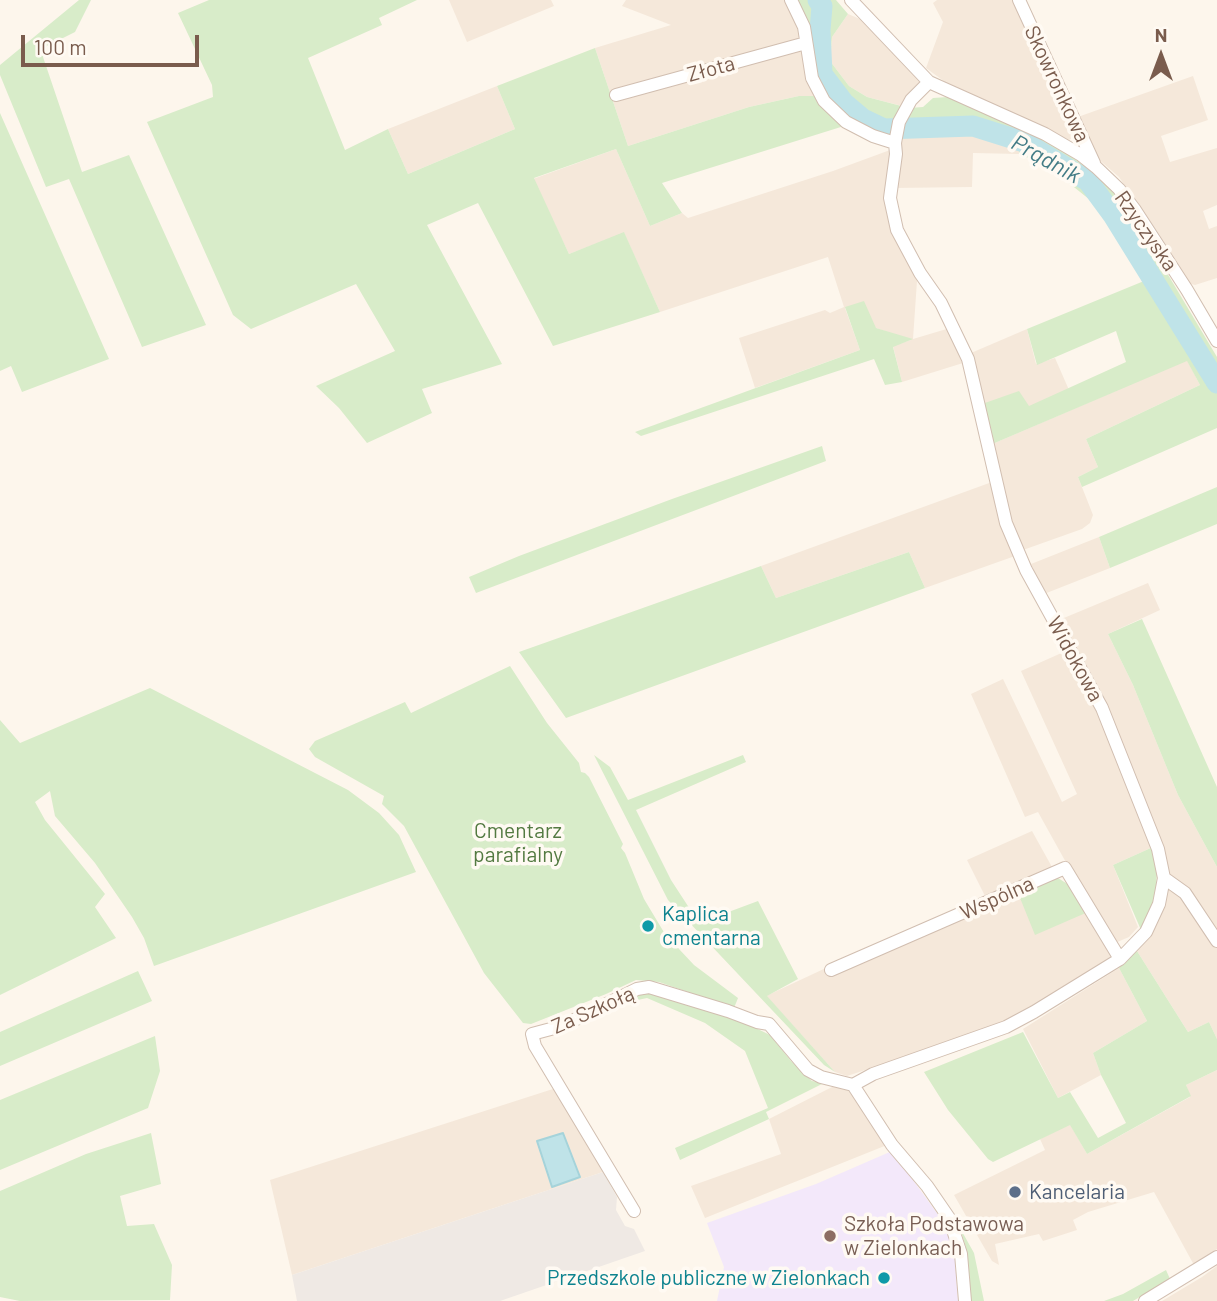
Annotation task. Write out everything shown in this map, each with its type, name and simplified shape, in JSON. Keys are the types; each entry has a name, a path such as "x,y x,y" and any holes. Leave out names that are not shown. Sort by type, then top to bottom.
{"street":[{"path":"791,0 804,27 812,78 824,101 846,122 873,136 895,140"},
{"name":"Rzyczyska","path":"851,0 929,82 1045,134 1096,167 1119,189 1135,210 1217,341"},
{"name":"Skowronkowa","path":"1019,0 1096,167"},
{"name":"Złota","path":"616,95 806,43"},
{"name":"Widokowa","path":"853,1085 873,1074 1016,1022 1121,959 1146,933 1159,904 1164,878 1158,849 1144,811 1098,700 1026,570 1006,523 968,359 941,303 920,273 897,230 890,198 896,154 895,140 899,122 911,100 929,82"},
{"name":"Wspólna","path":"831,970 1065,868 1121,959"},
{"path":"1164,878 1185,893 1217,941"},
{"name":"Za Szkołą","path":"634,1211 535,1046 533,1034 562,1026 637,989 649,987 769,1024 808,1070 821,1077 853,1085"},
{"path":"853,1085 892,1145 927,1185 949,1217 961,1254 965,1301"},
{"path":"1145,1301 1217,1257"}],"shaded area":[{"path":"449,0 551,0 554,6 467,42"},
{"path":"626,0 788,0 797,19 816,96 799,96 749,107 628,146 595,48 671,25 622,6"},
{"path":"937,0 1015,0 1076,135 1069,140 952,87 926,68 943,22 933,3"},
{"path":"848,14 860,19 922,80 902,106 867,97 849,86 830,61 832,37"},
{"path":"1193,76 1208,120 1161,136 1170,162 1217,148 1217,205 1203,211 1209,229 1217,226 1217,278 1195,285 1187,283 1155,229 1119,177 1096,157 1075,118"},
{"path":"497,86 515,129 408,174 388,129"},
{"path":"907,123 994,137 1019,149 1019,154 973,153 972,187 894,188 893,228 917,281 913,339 950,328 963,363 902,382 893,346 911,340 876,328 845,308 860,350 755,388 739,338 825,310 830,313 844,307 828,257 660,312 624,233 569,254 533,179 616,149 650,226 682,213 688,218 901,146"},
{"path":"1027,329 1036,364 1055,358 1069,390 1028,407 982,404 971,353"},
{"path":"1187,360 1200,385 1086,439 1098,467 1078,477 1093,515 1090,523 1082,529 1023,550 1009,518 990,445"},
{"path":"992,482 1015,556 925,588 909,552 776,598 761,566"},
{"path":"1099,537 1110,568 1044,594 1031,564"},
{"path":"1148,583 1160,610 1108,634 1133,685 1178,795 1217,867 1217,1039 1209,1022 1188,1032 1137,951 1152,933 1166,867 1059,620"},
{"path":"1066,651 1109,732 1153,847 1113,865 1138,927 1129,937 1115,943 1038,812 1025,817 971,694 1003,679 1062,802 1077,794 1021,671"},
{"path":"1032,831 1052,867 985,896 967,860"},
{"path":"1018,893 1088,912 1111,954 1109,964 1017,1016 954,1041 847,1076 835,1072 766,996 828,967"},
{"path":"1119,968 1147,1021 1093,1053 1101,1075 1058,1098 1023,1029"},
{"path":"1217,1070 1217,1249 1194,1265 1154,1192 1088,1212 1073,1220 1077,1230 1043,1241 1039,1234 995,1244 999,1265 992,1261 954,1195 1045,1150 1040,1139 1070,1124 1087,1154 1190,1097 1186,1085"},
{"path":"834,1086 849,1091 887,1145 705,1218 691,1186 781,1154 769,1119"},
{"path":"556,1088 603,1172 292,1275 270,1180"},
{"name":"Szkoła Podstawowa w Zielonkach","path":"892,1151 939,1216 954,1249 958,1301 717,1301 724,1267 707,1223 816,1184"},
{"path":"603,1172 617,1197 616,1210 625,1226 634,1229 645,1251 500,1301 297,1301 292,1275"},
{"path":"1217,1266 1217,1301 1162,1301 1202,1277"}],"green space":[{"path":"79,0 91,0 75,32 45,47 43,57 82,172 129,155 206,325 142,347 69,179 46,187 0,75 0,65"},
{"path":"209,0 417,0 379,18 382,25 308,58 345,150 388,129 408,174 515,129 497,86 595,48 628,146 749,107 799,96 816,96 844,126 662,183 682,213 650,226 616,149 534,178 569,254 624,232 660,312 553,346 478,203 427,225 502,364 422,389 432,413 367,443 339,408 316,386 395,351 356,284 251,329 233,315 147,122 213,97 212,85 178,13"},
{"path":"797,0 836,0 848,14 832,37 830,61 849,86 867,97 909,108 923,107 933,98 948,97 1042,137 1091,170 1123,199 1217,357 1217,428 1082,487 1078,477 1098,467 1086,439 1200,385 1187,361 990,445 982,404 1019,391 1029,406 1126,362 1116,331 1037,365 1027,329 1144,281 1095,204 1049,167 1019,154 1019,149 994,137 876,119 842,103 824,86 812,61"},
{"path":"0,113 109,359 22,392 11,366 0,371"},
{"path":"864,301 876,328 913,339 893,347 902,382 885,385 874,359 641,436 635,432 860,350 845,307"},
{"path":"822,446 826,461 476,593 469,577 672,499"},
{"path":"1217,487 1217,524 1110,568 1099,537"},
{"path":"909,552 925,588 566,718 519,652 761,566 776,598"},
{"path":"1142,619 1217,787 1217,867 1178,795 1133,685 1108,634"},
{"name":"Cmentarz parafialny","path":"510,666 547,723 579,763 581,772 589,777 623,844 621,848 644,899 665,934 694,965 738,998 734,1008 659,982 636,980 531,1024 523,1023 484,973 404,826 382,804 384,796 315,757 309,749 315,741 405,702 411,713"},
{"path":"150,688 348,790 379,813 399,835 416,872 154,966 144,938 132,917 95,863 55,816 50,791 35,802 45,820 105,894 95,907 116,938 0,995 0,720 20,743"},
{"path":"594,755 610,767 628,800 743,755 746,762 636,810 671,880 699,923 758,901 798,979 767,996 835,1072 824,1065 668,900"},
{"path":"1153,847 1157,868 1156,894 1152,910 1141,930 1113,865"},
{"path":"1058,878 1069,885 1088,912 1035,935 1018,893"},
{"path":"1137,951 1188,1032 1209,1022 1217,1039 1217,1070 1186,1085 1191,1096 1087,1154 1070,1125 993,1162 988,1159 948,1110 924,1072 1023,1032 1058,1098 1070,1092 1098,1138 1126,1123 1101,1075 1093,1053 1147,1021 1119,968"},
{"path":"138,971 152,1001 0,1066 0,1032"},
{"path":"648,991 727,1014 770,1035 812,1081 824,1083 766,1112 769,1119 680,1160 675,1148 768,1108 745,1051 705,1023 647,998 614,1005"},
{"path":"155,1036 160,1071 148,1108 0,1170 0,1100"},
{"path":"151,1133 161,1184 120,1196 127,1226 154,1224 172,1265 170,1300 20,1301 0,1297 0,1191 86,1154"},
{"path":"960,1228 974,1253 984,1301 970,1301 966,1248"},
{"path":"1166,1270 1170,1279 1133,1301 1104,1301 1123,1294"}],"water":[{"path":"563,1133 580,1177 552,1187 537,1141"}],"waterway":[{"name":"Prądnik","path":"818,0 822,6 822,74 844,103 863,119 884,129 973,126 1024,142 1088,181 1113,215 1217,383"}],"place":[{"name":"Kaplica cmentarna","path":"648,926"},
{"name":"Kancelaria","path":"1015,1192"},
{"name":"Szkoła Podstawowa w Zielonkach","path":"830,1236"},
{"name":"Przedszkole publiczne w Zielonkach","path":"884,1278"}]}
